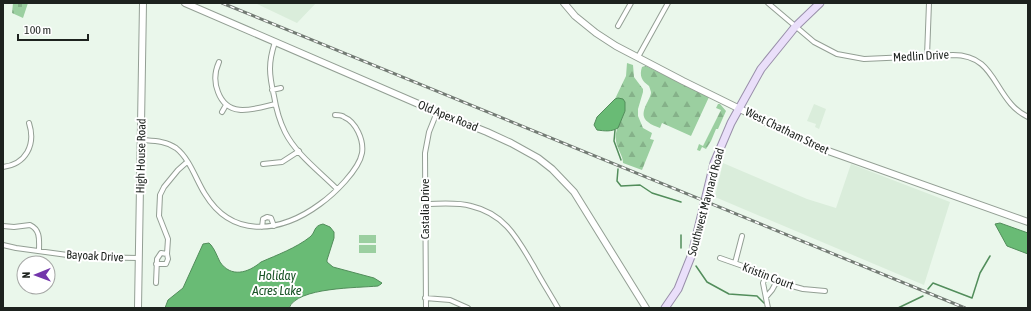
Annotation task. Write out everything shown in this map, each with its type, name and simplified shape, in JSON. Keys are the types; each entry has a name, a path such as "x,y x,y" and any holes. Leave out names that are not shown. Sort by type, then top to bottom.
{"main road":[{"name":"High House Road","path":"138,308 142,140 143,3"},
{"name":"Old Apex Road","path":"185,3 511,143 538,158 552,169 574,192 646,308"},
{"name":"West Chatham Street","path":"564,3 575,16 596,33 616,46 683,81 822,149 1028,222"},
{"name":"Southwest Maynard Road","path":"665,308 678,289 692,254 714,164 723,140 739,108 761,69 795,27 820,3"}],"street":[{"path":"618,26 631,3"},
{"path":"638,57 668,3"},
{"name":"Medlin Drive","path":"768,3 814,42 837,54 864,58 969,56 979,61 990,72 1011,104 1019,112 1028,117"},
{"path":"927,56 929,3"},
{"path":"275,42 269,66 275,104 285,132 299,151 337,189"},
{"path":"219,62 215,70 215,81 219,94 226,105 235,109 245,110 275,104"},
{"path":"272,90 281,88"},
{"path":"222,112 226,105"},
{"name":"Castalia Drive","path":"426,308 426,148 429,132 437,112"},
{"path":"142,140 163,142 171,145 179,151 188,162 209,200 230,220 251,227 274,226 288,222 305,214 323,202 337,189 360,160 362,148 356,128 345,117 335,115"},
{"path":"3,167 10,166 18,162 27,154 32,135 29,123"},
{"path":"263,164 282,162 299,151"},
{"path":"156,264 167,263 168,257 168,239 159,216 160,195 164,187 178,170 188,162"},
{"path":"425,204 456,204 470,206 488,212 502,221 518,240 558,308"},
{"path":"262,227 263,219 268,217 271,218 274,226"},
{"path":"3,226 33,226 39,238 38,251"},
{"path":"735,263 742,236"},
{"name":"Bayoak Drive","path":"3,245 82,257 140,258"},
{"path":"156,283 156,264 158,256 161,253 167,254"},
{"name":"Kristin Court","path":"720,258 766,275 777,281 803,289 825,291"},
{"path":"766,275 763,283 768,308"},
{"path":"766,297 777,281"},
{"path":"426,298 450,300 468,308"}],"shaded area":[{"path":"255,3 316,3 297,23"},
{"path":"814,104 826,109 819,129 815,127 816,124 807,121"},
{"path":"723,163 807,199 836,208 851,164 950,202 924,285 715,197"}],"green space":[{"path":"13,3 28,3 23,18 12,13"},
{"path":"627,63 633,65 634,77 643,89 638,109 638,116 643,128 652,133 650,139 654,140 642,170 623,163 616,141 617,129 625,111 618,98 615,99 626,76"},
{"path":"646,66 709,97 691,136 662,123 660,128 651,124 645,119 644,111 651,93 649,86 641,76 642,67"},
{"path":"718,104 720,104 726,111 718,129 716,129 706,149 702,147 700,151 697,150 699,144 703,146 721,110 716,108"},
{"path":"359,235 376,235 376,243 359,243"},
{"path":"359,245 376,245 376,253 359,253"}],"water":[{"path":"615,99 623,99 625,102 625,111 618,128 610,131 597,130 594,125 597,117"},
{"path":"1000,223 1028,233 1028,254 1007,246 995,224"},
{"name":"Holiday Acres Lake","path":"323,224 330,227 334,232 334,238 327,262 333,267 374,278 382,283 381,284 378,286 343,288 315,292 294,301 289,308 165,308 168,300 183,288 203,244 209,243 211,245 224,267 234,272 240,272 251,269 261,262 299,245 312,235 318,226"}],"waterway":[{"path":"615,130 614,141 621,160"},
{"path":"618,169 617,181 621,186 640,185 652,193 681,202"},
{"path":"681,235 681,248"},
{"path":"928,289 933,283 972,298 980,273 990,256"},
{"path":"696,266 707,282 729,294 757,296 764,303"},
{"path":"898,308 923,296"}],"railway":[{"path":"222,3 965,308"}]}
